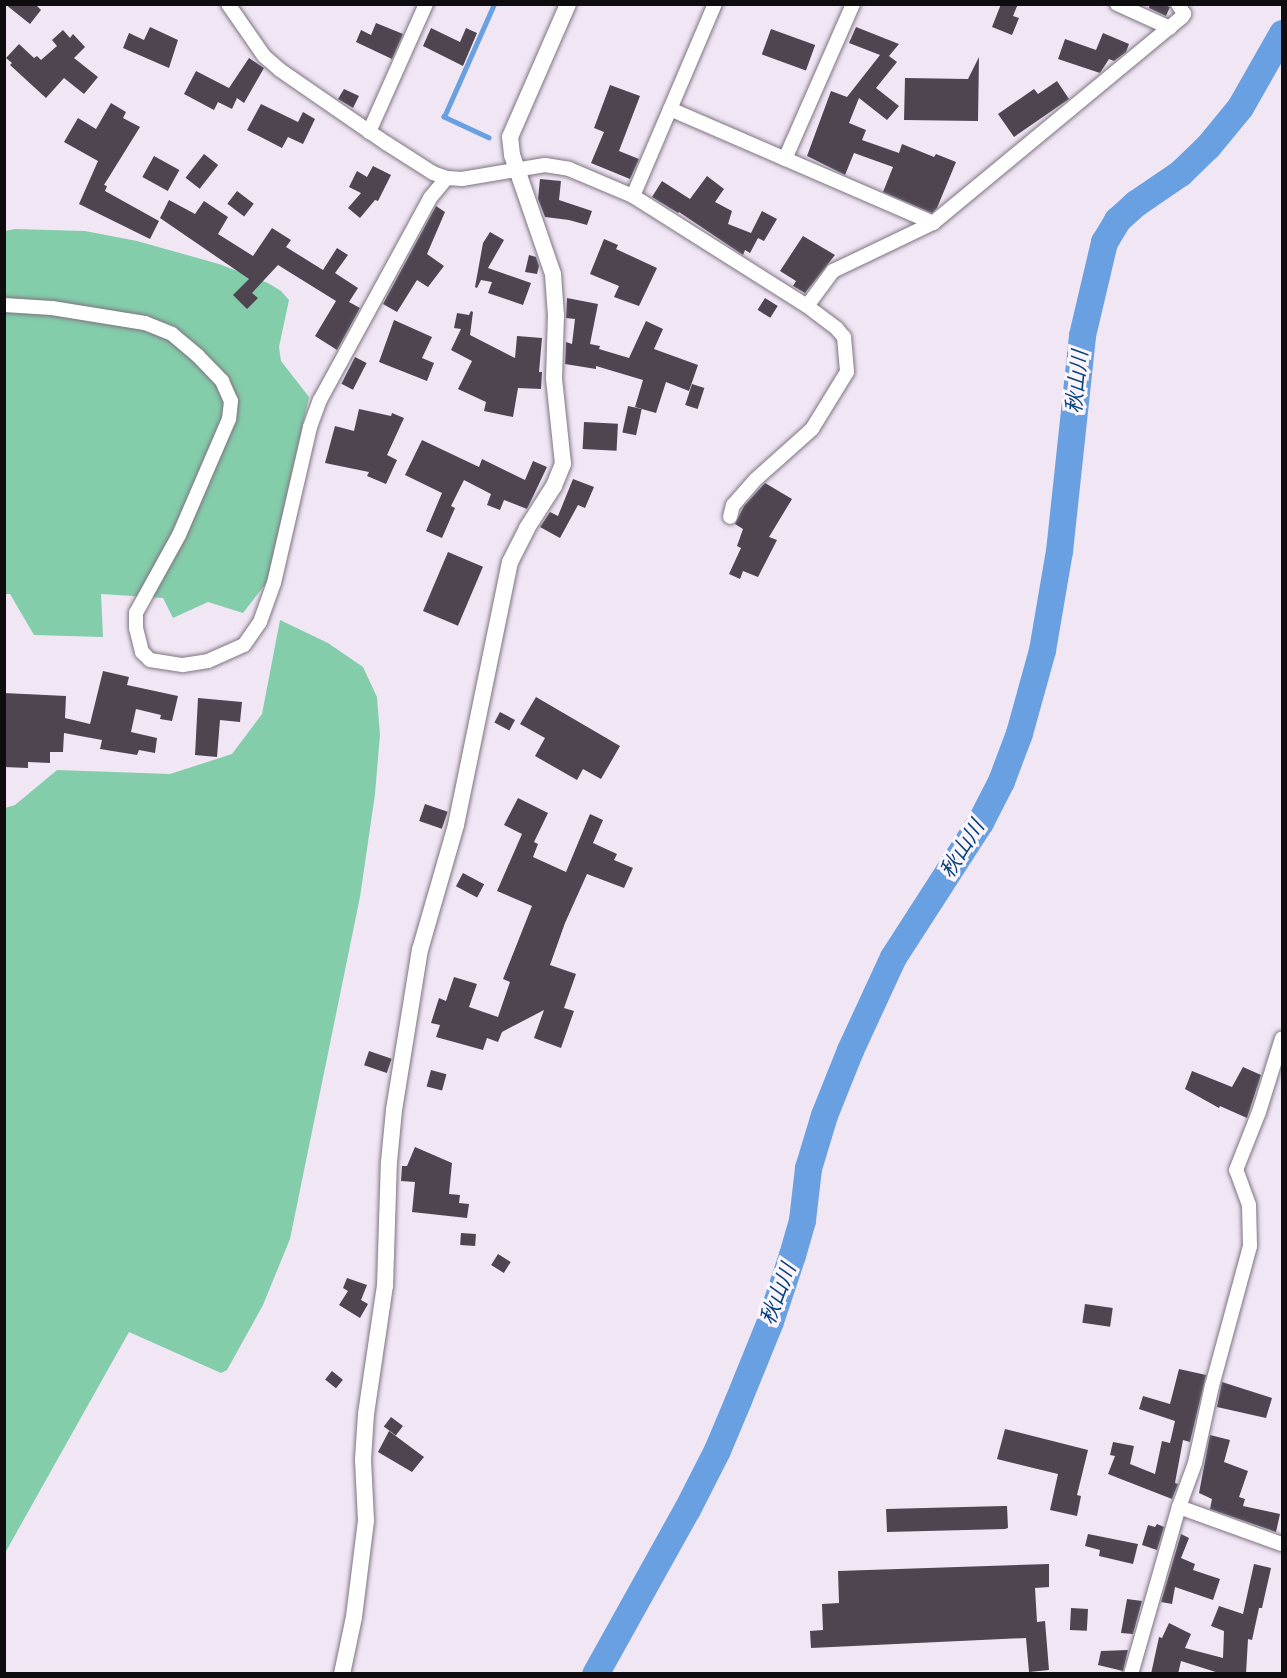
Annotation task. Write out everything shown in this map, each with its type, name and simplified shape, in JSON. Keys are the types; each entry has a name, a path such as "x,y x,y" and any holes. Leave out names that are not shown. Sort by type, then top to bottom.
{"street":[{"path":"228,4 272,63 369,132 433,173 447,178 462,179 516,168 545,165 562,167 633,196 807,306 844,337 847,372 812,429 755,480 733,505 730,517"},
{"path":"369,132 426,4"},
{"path":"342,1674 354,1617 366,1521 363,1460 366,1414 385,1286 389,1162 394,1110 420,950 456,825 510,562 527,528 554,486 563,464 554,378 556,316 553,274 516,168 510,137 568,4"},
{"path":"633,196 715,4"},
{"path":"785,159 853,4"},
{"path":"1116,4 1170,28"},
{"path":"807,306 832,271 933,224 1170,28 1184,14 1178,4"},
{"path":"670,108 933,224"},
{"path":"4,305 75,311 145,323 172,334 222,381 231,401 229,420 179,536 136,613 136,628 142,652 150,660 183,665 208,661 244,645 260,622 274,583 310,428 320,400 430,198 447,178"},
{"path":"1131,1674 1179,1508 1195,1463 1212,1386 1250,1246 1249,1205 1236,1170 1259,1112 1282,1038"},
{"path":"1179,1508 1282,1544"}],"green space":[{"path":"15,229 85,231 137,241 219,264 268,283 281,291 289,300 279,347 281,361 309,397 267,582 243,613 208,602 173,618 163,598 101,594 103,637 34,635 10,594 5,594 5,231"},
{"path":"280,620 328,643 363,667 377,697 380,735 375,794 360,897 290,1239 263,1305 227,1370 221,1373 129,1332 5,1553 5,808 15,805 57,770 170,774 232,754 262,714"}],"building":[{"path":"5,4 35,4 41,10 30,24"},
{"path":"1001,4 1018,4 1013,16 1019,18 1012,35 992,27"},
{"path":"1150,4 1163,4 1170,7 1166,16 1149,8"},
{"path":"376,23 403,34 392,59 356,42 361,30 371,35"},
{"path":"150,27 178,40 169,68 123,48 129,33 144,40"},
{"path":"856,27 899,44 889,56 897,62 876,88 899,106 887,120 859,98 849,123 866,130 862,140 899,153 902,144 934,157 936,154 956,162 937,208 932,213 883,192 893,167 854,153 845,175 807,156 831,91 847,97 880,55 849,43"},
{"path":"431,28 460,42 466,28 477,33 463,66 423,46"},
{"path":"771,29 815,45 806,70 762,54"},
{"path":"63,30 70,38 73,34 85,47 74,58 98,77 84,94 64,78 46,98 10,65 12,63 6,58 19,44 34,58 37,56 41,60 57,46 52,40"},
{"path":"1103,33 1129,44 1126,52 1114,61 1109,59 1100,73 1058,59 1065,39 1096,50"},
{"path":"979,57 978,121 904,120 905,78 968,79"},
{"path":"249,58 264,68 244,103 237,98 232,109 218,102 214,110 184,94 196,71 229,88"},
{"path":"1057,81 1069,99 1014,137 998,114 1034,89 1038,94"},
{"path":"610,85 640,96 619,151 639,159 630,179 591,163 604,132 594,128"},
{"path":"344,89 359,96 353,108 338,99"},
{"path":"111,103 126,112 123,118 140,127 104,185 107,186 105,191 159,221 150,239 79,204 98,161 64,142 78,118 96,129"},
{"path":"261,104 298,122 303,112 315,119 303,144 288,137 282,148 247,130"},
{"path":"204,154 218,165 200,189 186,178"},
{"path":"154,156 179,170 168,191 142,177"},
{"path":"373,166 391,175 378,201 375,200 360,218 348,208 361,193 349,187 357,171 367,177"},
{"path":"707,176 724,189 715,202 732,211 728,224 751,233 762,211 777,219 764,241 758,238 750,253 745,250 743,255 679,212 652,197 662,181 690,199"},
{"path":"540,179 561,181 559,200 592,211 587,225 545,217 538,199"},
{"path":"237,191 254,204 244,216 227,204"},
{"path":"169,200 195,214 204,201 228,217 218,234 253,256 272,228 291,240 286,247 323,270 337,248 348,255 335,273 358,288 349,302 360,308 337,350 315,336 336,301 278,265 252,293 258,298 247,309 233,295 249,279 160,218"},
{"path":"436,206 445,212 427,254 444,266 428,287 417,280 397,312 383,304"},
{"path":"490,232 504,240 488,268 531,283 523,305 488,293 492,282 481,280 477,288 475,287 483,243"},
{"path":"803,236 835,255 805,293 793,286 796,281 780,271"},
{"path":"604,239 618,245 616,249 657,268 639,306 614,297 619,286 590,274"},
{"path":"529,255 536,257 539,266 537,274 525,272"},
{"path":"567,298 598,304 590,344 600,346 599,349 629,358 646,321 663,329 654,349 698,365 689,391 666,382 656,413 635,407 643,380 596,366 596,369 565,364 566,342 572,344 575,319 566,318"},
{"path":"765,298 778,306 770,318 758,310"},
{"path":"471,311 473,312 470,335 515,358 517,336 542,338 539,372 542,372 541,389 518,388 513,417 484,411 486,402 458,389 472,361 451,350 461,329 454,328 457,313 469,315"},
{"path":"394,320 432,337 422,358 434,363 427,381 379,362"},
{"path":"355,357 367,363 353,390 341,384"},
{"path":"692,384 704,388 698,409 685,405"},
{"path":"628,406 642,409 636,435 622,432"},
{"path":"359,409 391,416 392,413 404,418 387,455 397,460 386,484 367,476 369,472 325,463 335,426 354,431"},
{"path":"584,422 618,424 617,451 583,449"},
{"path":"422,440 479,467 482,459 525,480 533,461 547,467 527,509 504,500 500,510 487,505 491,494 464,480 451,506 455,508 442,538 426,531 442,493 405,475"},
{"path":"573,479 594,487 585,508 578,505 560,538 540,527 550,512 558,516"},
{"path":"765,483 792,499 769,537 777,540 758,577 743,571 740,579 729,574 741,548 737,546 743,529 735,524 744,506"},
{"path":"448,552 483,567 458,626 423,611"},
{"path":"103,671 129,677 127,685 178,696 172,721 160,719 161,715 136,709 131,732 157,738 155,753 139,750 137,755 100,749 102,740 64,733 63,752 50,752 50,763 28,762 28,768 4,767 4,693 66,696 65,718 90,724"},
{"path":"536,697 620,746 601,779 583,769 577,780 535,756 545,738 520,724"},
{"path":"198,698 242,702 240,722 220,720 217,757 195,755"},
{"path":"500,712 515,720 509,731 494,723"},
{"path":"518,798 548,813 534,842 538,844 533,857 566,872 590,814 603,820 593,843 617,854 614,860 633,868 624,888 587,874 565,923 550,965 576,974 564,1008 574,1011 561,1048 534,1038 544,1010 502,1032 498,1042 487,1038 483,1050 436,1037 440,1025 431,1023 439,998 446,1001 454,977 477,984 469,1007 498,1017 510,982 503,979 532,906 497,891 522,834 504,825"},
{"path":"425,804 448,812 442,829 419,821"},
{"path":"463,873 484,884 477,898 456,886"},
{"path":"369,1051 392,1059 387,1073 364,1065"},
{"path":"1243,1067 1261,1075 1247,1118 1220,1106 1219,1108 1185,1089 1192,1071 1232,1087"},
{"path":"431,1070 446,1074 442,1091 427,1086"},
{"path":"415,1147 452,1163 449,1194 460,1195 459,1203 469,1204 467,1218 412,1212 415,1182 401,1181 402,1166 407,1166"},
{"path":"461,1233 476,1234 475,1246 460,1245"},
{"path":"498,1254 511,1262 504,1273 491,1265"},
{"path":"347,1278 367,1285 361,1300 368,1304 360,1318 339,1305 348,1291 343,1288"},
{"path":"1085,1304 1113,1308 1110,1327 1082,1323"},
{"path":"1179,1369 1206,1375 1190,1442 1183,1440 1175,1483 1178,1484 1172,1499 1108,1474 1115,1456 1110,1455 1113,1442 1134,1446 1130,1464 1155,1474 1162,1441 1170,1443 1175,1421 1139,1409 1143,1396 1170,1404"},
{"path":"332,1371 343,1380 336,1388 325,1380"},
{"path":"1222,1382 1272,1398 1266,1418 1217,1407"},
{"path":"391,1417 403,1426 396,1436 384,1427"},
{"path":"1005,1429 1088,1450 1077,1495 1081,1496 1077,1516 1050,1510 1058,1474 997,1459"},
{"path":"389,1431 424,1457 412,1472 378,1452"},
{"path":"1210,1435 1230,1440 1224,1462 1248,1471 1239,1497 1245,1499 1243,1506 1280,1514 1276,1532 1210,1509 1212,1499 1199,1493"},
{"path":"1007,1506 1008,1528 1005,1529 887,1532 886,1509"},
{"path":"1157,1524 1164,1527 1157,1550 1142,1545 1148,1525 1155,1527"},
{"path":"1088,1534 1138,1544 1133,1564 1099,1556 1100,1550 1085,1546"},
{"path":"1181,1534 1189,1538 1181,1558 1195,1564 1193,1570 1220,1579 1213,1600 1175,1587 1172,1604 1161,1602"},
{"path":"1049,1564 1049,1587 1035,1588 1037,1622 1045,1621 1049,1670 1029,1672 1026,1638 811,1648 810,1631 823,1630 822,1604 839,1603 838,1571"},
{"path":"1254,1564 1271,1568 1252,1640 1248,1639 1246,1674 1222,1674 1181,1661 1178,1674 1151,1674 1159,1637 1162,1638 1169,1623 1191,1634 1185,1648 1223,1658 1224,1631 1211,1626 1219,1606 1243,1614"},
{"path":"1127,1599 1142,1601 1133,1634 1121,1633"},
{"path":"1071,1608 1088,1609 1087,1631 1070,1630"},
{"path":"1128,1650 1123,1671 1098,1665 1101,1651"}],"waterway":[{"path":"489,138 444,117 494,4"},
{"name":"秋山川","path":"595,1674 687,1509 717,1450 738,1400 770,1321 792,1255 802,1220 808,1168 824,1115 850,1050 893,957 980,822 1001,781 1019,733 1042,650 1059,551 1082,335 1104,242 1117,220 1136,203 1180,173 1208,146 1240,107 1282,33"}]}
